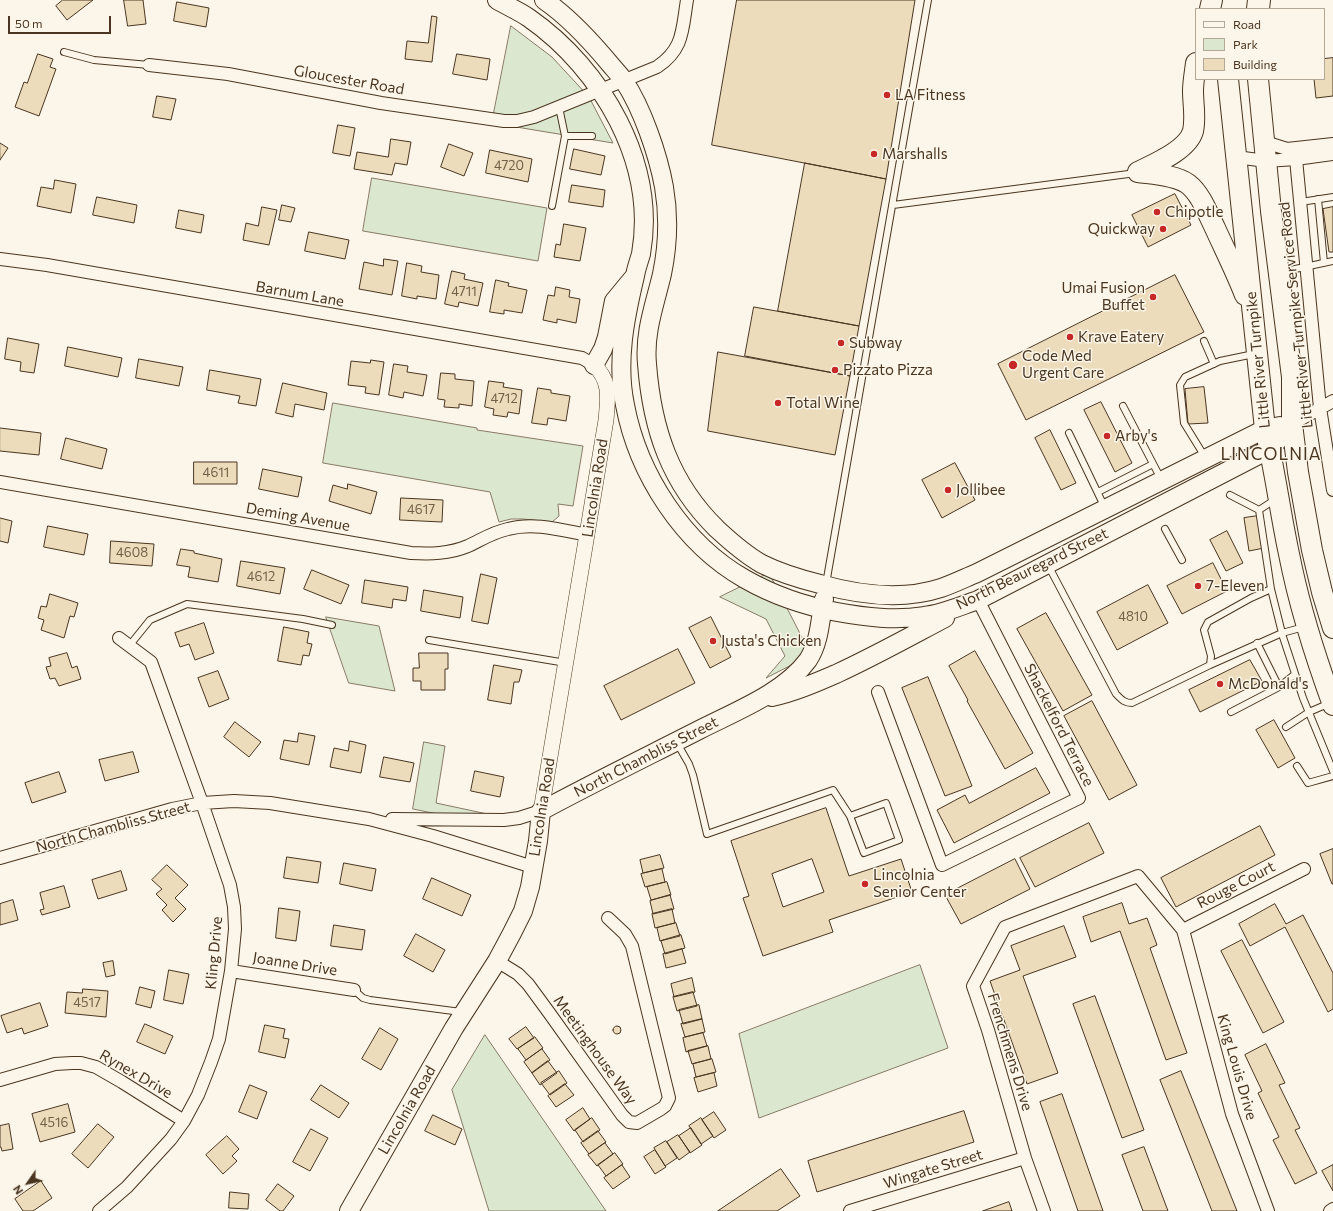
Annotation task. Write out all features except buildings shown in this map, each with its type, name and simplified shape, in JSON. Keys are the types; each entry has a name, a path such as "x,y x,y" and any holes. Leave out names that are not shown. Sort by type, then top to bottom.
{"main road":[{"name":"North Beauregard Street","path":"497,0 528,18 546,31 580,65 601,89 628,145 638,174 642,202 643,229 641,254 624,325 622,371 624,404 642,460 650,478 663,500 678,520 698,542 718,560 744,579 789,599 822,609 852,615 901,618 934,614 978,600 1270,449"},
{"name":"North Beauregard Street","path":"544,0 579,29 597,48 623,80 644,121 653,144 663,181 667,208 666,254 649,322 647,363 656,422 666,456 678,480 690,499 706,518 728,539 748,555 767,566 796,578 855,592 884,595 911,595 935,590 997,564 1265,429 1292,424"},
{"path":"1138,172 1162,160 1176,150 1189,139 1193,132 1195,119 1193,90 1195,72"},
{"name":"Little River Turnpike","path":"1228,80 1265,429 1289,555 1310,641 1332,704"},
{"name":"Little River Turnpike","path":"1258,80 1270,211 1292,377 1292,424 1298,472 1312,550 1322,592 1333,628"},
{"path":"1138,172 1177,178 1188,184 1195,191 1204,206 1239,278 1254,317"},
{"path":"594,365 603,349 607,337 614,301 635,276"},
{"path":"1270,449 1292,424"},
{"name":"North Chambliss Street","path":"541,811 610,774 758,700 790,679 800,670 809,658 816,643 820,629 826,586"},
{"path":"758,700 797,690 851,667 978,600"},
{"name":"Lincolnia Road","path":"349,1211 454,1028 497,961 512,934 523,910 530,887 541,811"}],"street":[{"path":"623,80 657,67 674,52 680,40 687,0"},
{"name":"Gloucester Road","path":"149,65 228,74 381,103 504,121 517,121 534,117 623,80"},
{"path":"1236,157 1333,144"},
{"path":"1265,152 1296,159 1333,154"},
{"name":"Little River Turnpike Service Road","path":"1296,159 1320,408 1333,490"},
{"name":"Barnum Lane","path":"0,259 47,265 582,358 594,365"},
{"name":"Lincolnia Road","path":"541,811 606,420 608,397 605,380 601,372 594,365"},
{"path":"1292,424 1333,401"},
{"name":"Deming Avenue","path":"0,482 411,553 430,554 449,552 467,546 490,534 508,528 526,526 545,526 587,535"},
{"name":"Shackelford Terrace","path":"878,692 942,866 1079,798 978,600"},
{"name":"Kling Drive","path":"99,1211 127,1187 171,1139 184,1121 198,1095 211,1062 222,1021 231,970 235,929 234,907 230,885 151,662 124,642"},
{"name":"North Chambliss Street","path":"0,858 172,809 202,803 234,801 270,803 369,819 432,836 533,867"},
{"name":"North Chambliss Street","path":"369,819 504,820 519,818 541,811"},
{"name":"Rouge Court","path":"1183,930 1304,869"},
{"name":"Frenchmens Drive","path":"1044,1211 1025,1158 988,1030 973,986 1005,927 1138,876 1183,930"},
{"name":"Meetinghouse Way","path":"497,961 518,974 528,984 622,1115 629,1122 637,1123 665,1106 669,1098 632,946 625,934 608,918"},
{"name":"King Louis Drive","path":"1183,930 1232,1114 1268,1211"},
{"name":"Joanne Drive","path":"231,970 354,990"},
{"name":"Rynex Drive","path":"0,1080 55,1064 81,1063 96,1067 184,1121"},
{"name":"Wingate Street","path":"850,1211 1025,1158"}],"lane":[{"path":"826,586 928,0"},
{"name":"Gloucester Road","path":"64,52 94,60 149,65"},
{"path":"552,206 565,136 559,107"},
{"path":"565,136 592,136"},
{"path":"892,205 1138,172"},
{"path":"1301,202 1333,197"},
{"path":"1318,199 1324,263"},
{"path":"1279,272 1333,262"},
{"path":"1204,341 1214,364"},
{"path":"1205,459 1184,424 1180,385 1185,377 1220,361 1257,353"},
{"path":"1123,406 1162,481"},
{"path":"1069,433 1106,509"},
{"path":"1098,492 1153,464"},
{"path":"1230,495 1259,510"},
{"path":"1259,510 1278,497"},
{"path":"1259,510 1271,589 1282,633 1309,712 1333,771"},
{"path":"1165,529 1182,560"},
{"path":"1048,564 1116,694 1127,703 1132,703 1210,665 1282,633 1307,626"},
{"path":"1210,665 1211,656 1204,630 1208,622 1251,598 1271,589"},
{"path":"124,642 150,620 187,604 303,620 332,626"},
{"path":"429,640 566,662"},
{"path":"1257,644 1279,687"},
{"path":"1231,712 1279,687 1295,674"},
{"path":"1286,727 1309,712 1332,704"},
{"path":"676,742 689,764 693,775 708,834 833,790 850,816 864,853 899,840 886,803 850,816"},
{"path":"1297,766 1308,783 1333,776"},
{"path":"354,990 363,998 370,1000 465,1012"}],"green space":[{"path":"511,26 552,57 589,97 613,143 492,123"},
{"path":"372,178 547,208 538,261 363,231"},
{"path":"333,403 477,428 477,430 583,446 573,506 558,504 559,516 552,522 511,519 499,522 490,492 323,463"},
{"path":"769,573 811,655 766,678 785,656 766,619 720,597"},
{"path":"326,617 379,626 395,691 349,683"},
{"path":"424,742 445,746 436,803 492,815 491,825 413,809"},
{"path":"920,965 948,1048 759,1118 739,1034"},
{"path":"485,1035 606,1211 489,1211 452,1090"}],"place":[{"name":"LA Fitness","path":"887,95"},
{"name":"Marshalls","path":"874,154"},
{"name":"Chipotle","path":"1157,212"},
{"name":"Quickway","path":"1163,229"},
{"name":"Umai Fusion Buffet","path":"1153,297"},
{"name":"Krave Eatery","path":"1070,337"},
{"name":"Subway","path":"841,343"},
{"name":"Code Med Urgent Care","path":"1013,365"},
{"name":"Pizzato Pizza","path":"835,370"},
{"name":"Total Wine","path":"778,403"},
{"name":"Arby's","path":"1107,436"},
{"name":"Jollibee","path":"948,490"},
{"name":"7-Eleven","path":"1198,586"},
{"name":"Justa's Chicken","path":"713,641"},
{"name":"McDonald's","path":"1220,684"},
{"name":"Lincolnia Senior Center","path":"865,884"}],"district":[{"name":"LINCOLNIA","path":"1271,454"}]}
